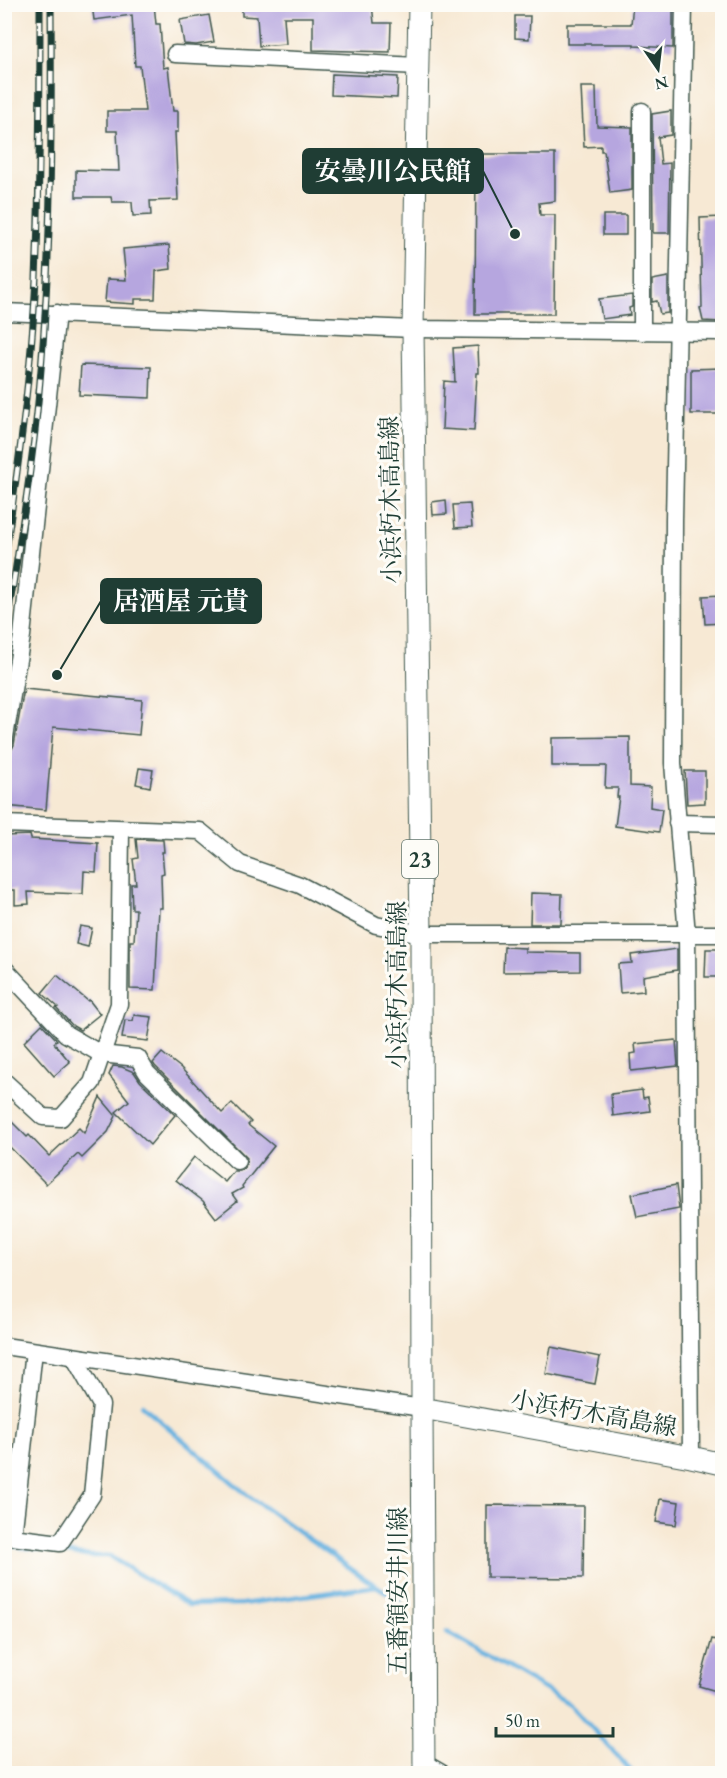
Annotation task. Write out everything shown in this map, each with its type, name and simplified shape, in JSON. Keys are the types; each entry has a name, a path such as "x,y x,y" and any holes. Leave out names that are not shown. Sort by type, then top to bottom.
{"main road":[{"name":"小浜朽木高島線","path":"419,4 413,329 421,934 422,1408 691,1456 723,1464"},
{"name":"五番領安井川線","path":"422,1408 424,1768"}],"street":[{"path":"684,4 674,520 673,763 687,935 686,1063 691,1456"},
{"path":"175,54 418,66"},
{"path":"642,111 642,332"},
{"path":"4,312 413,329 723,332"},
{"path":"4,743 22,636 57,313"},
{"path":"677,823 723,824"},
{"path":"4,824 200,831 240,864 300,885 376,926 421,934 723,934"},
{"path":"4,1081 43,1117 61,1118 92,1083 119,1004 121,829"},
{"path":"4,968 66,1034 101,1053 138,1058 147,1073 237,1161"},
{"path":"4,1346 422,1408"},
{"path":"34,1351 9,1537 60,1543 92,1495 100,1405 74,1357"},
{"path":"424,1768 442,1773"}],"building":[{"path":"92,4 154,4 156,24 160,24 163,68 168,67 173,111 178,111 178,132 175,132 178,200 150,201 151,215 133,216 132,202 112,202 111,197 76,197 76,170 119,171 117,131 107,131 107,111 145,111 140,66 135,66 132,15 94,20"},
{"path":"242,4 372,4 374,23 391,23 390,52 313,50 313,17 284,17 286,44 259,46 257,17 242,16"},
{"path":"633,4 673,4 673,48 634,46 634,44 567,44 567,24 631,24"},
{"path":"209,15 214,42 184,44 180,20"},
{"path":"515,16 530,16 529,39 515,38"},
{"path":"332,74 398,77 397,98 331,95"},
{"path":"581,87 596,87 597,126 632,127 632,190 610,193 604,151 601,151 601,146 584,147"},
{"path":"671,111 671,135 658,137 661,164 670,163 669,233 653,233 652,114"},
{"path":"476,154 555,154 555,201 539,203 540,215 555,215 554,314 475,314"},
{"path":"603,215 626,215 626,235 603,235"},
{"path":"723,217 723,322 703,321 700,308 702,308 700,218"},
{"path":"169,245 171,269 156,271 155,299 135,299 135,304 105,302 107,279 126,280 123,249"},
{"path":"668,277 668,313 660,314 657,301 652,302 652,280"},
{"path":"632,295 630,315 602,319 599,299"},
{"path":"478,346 479,373 477,373 474,431 442,429 444,381 455,382 453,348"},
{"path":"81,365 151,367 150,398 79,395"},
{"path":"721,368 720,414 691,414 691,369"},
{"path":"446,500 447,514 433,515 432,502"},
{"path":"470,504 472,527 455,528 453,505"},
{"path":"723,595 723,623 705,624 703,596"},
{"path":"24,689 142,700 139,735 53,727 46,810 5,806 11,751"},
{"path":"630,737 630,786 651,787 650,807 662,809 659,832 615,826 618,788 605,788 606,766 552,766 552,738"},
{"path":"139,768 153,770 150,787 136,784"},
{"path":"685,771 705,771 705,803 687,804"},
{"path":"30,835 31,839 98,843 96,872 84,871 83,894 28,892 29,904 15,905 15,890 4,890 4,836"},
{"path":"136,839 163,840 164,873 161,874 162,908 159,908 155,990 130,989 130,941 134,941 136,909 132,909 131,884 136,884 133,859 138,858"},
{"path":"531,893 562,894 561,924 530,924"},
{"path":"80,926 92,928 88,947 76,944"},
{"path":"504,947 525,948 525,952 580,953 580,971 503,972"},
{"path":"677,949 677,970 643,976 644,991 620,993 618,964 632,963 631,955"},
{"path":"706,949 723,949 723,977 705,977"},
{"path":"57,975 89,1000 100,1014 80,1030 73,1026 56,1008 58,1007 42,993"},
{"path":"134,1015 152,1017 148,1041 122,1038 125,1020 133,1021"},
{"path":"42,1024 57,1040 54,1043 70,1062 54,1076 24,1042"},
{"path":"676,1040 678,1066 631,1071 630,1054 636,1053 635,1044"},
{"path":"162,1053 181,1068 222,1113 232,1103 251,1122 248,1125 274,1146 242,1186 243,1188 232,1194 237,1201 216,1218 203,1201 176,1180 194,1157 225,1182 234,1171 245,1168 247,1158 155,1066 153,1063"},
{"path":"113,1066 134,1072 140,1081 175,1115 150,1145 116,1112 129,1101 109,1075"},
{"path":"642,1090 643,1098 648,1097 650,1111 613,1116 611,1094"},
{"path":"100,1097 116,1116 108,1132 82,1158 78,1154 46,1184 4,1141 4,1114 49,1156 79,1128 84,1133"},
{"path":"676,1185 679,1209 637,1217 632,1194"},
{"path":"551,1347 600,1357 595,1384 546,1374"},
{"path":"660,1499 679,1502 676,1525 656,1522"},
{"path":"487,1505 584,1506 583,1578 487,1577"},
{"path":"712,1639 723,1642 723,1693 699,1686"}],"waterway":[{"path":"142,1405 246,1494 400,1601"},
{"path":"4,1545 89,1556 109,1556 189,1605 242,1604 377,1586"},
{"path":"447,1632 570,1704 634,1774"}],"railway":[{"path":"4,564 23,421 34,314 39,176 40,4"},
{"path":"4,642 32,457 44,324 51,165 51,4"}],"place":[{"name":"安曇川公民館","path":"515,234"},
{"name":"居酒屋 元貴","path":"57,675"}]}
